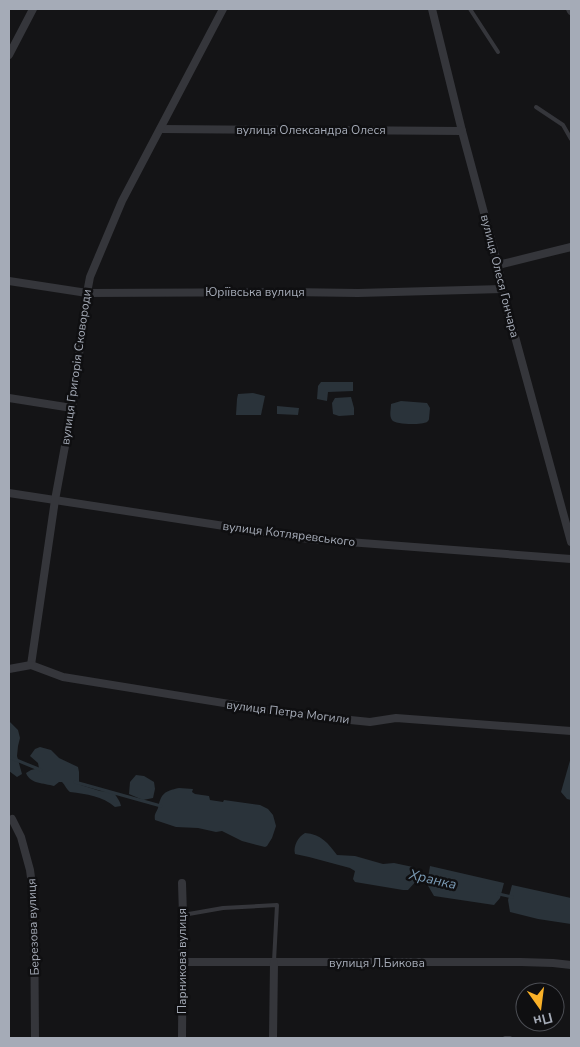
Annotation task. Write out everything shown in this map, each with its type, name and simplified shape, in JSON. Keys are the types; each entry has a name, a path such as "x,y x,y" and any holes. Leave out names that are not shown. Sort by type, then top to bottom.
{"street":[{"path":"9,55 33,9"},
{"name":"вулиця Григорія Сковороди","path":"31,665 55,500 72,408 90,276 122,202 223,9"},
{"name":"вулиця Олеся Гончара","path":"432,9 498,265 502,290 571,542"},
{"name":"вулиця Олександра Олеся","path":"161,129 462,131"},
{"path":"498,265 571,246"},
{"name":"Юріївська вулиця","path":"9,282 87,294 358,293 502,290"},
{"path":"9,398 72,408"},
{"name":"вулиця Котляревського","path":"9,493 309,539 571,559"},
{"path":"9,669 31,665"},
{"name":"вулиця Петра Могили","path":"31,665 63,677 291,714 370,722 396,718 571,731"},
{"name":"Березова вулиця","path":"12,820 21,837 30,870 34,900 35,1038"},
{"name":"Парникова вулиця","path":"182,883 182,1038"},
{"name":"вулиця Л.Бикова","path":"182,962 522,962 571,965"},
{"path":"273,1038 274,963"}],"lane":[{"path":"470,9 498,52"},
{"path":"536,107 563,125 571,140"},
{"path":"183,916 223,908 277,905 274,963"},
{"path":"505,1038 510,1038"}],"water":[{"path":"321,382 353,382 353,391 328,392 327,401 317,399 318,386"},
{"path":"253,393 265,396 261,415 236,415 238,394"},
{"path":"351,397 354,415 339,416 333,414 332,403 335,398"},
{"path":"401,401 427,403 430,408 428,421 415,424 394,422 391,417 391,404"},
{"path":"277,406 299,408 298,415 277,414"},
{"path":"9,721 18,730 20,738 17,756 22,774 17,777 9,771"},
{"path":"40,747 51,750 59,758 78,767 79,783 81,785 100,791 114,792 121,806 115,807 100,798 70,792 62,782 54,786 28,777 26,773 39,768 38,763 30,756 35,749"},
{"path":"571,757 571,800 567,799 561,792"},
{"path":"136,775 144,776 154,782 153,798 143,800 129,794 130,782"},
{"path":"179,788 193,789 192,792 195,794 209,796 210,800 260,805 268,809 273,815 276,826 272,838 265,847 242,841 222,831 216,832 198,828 176,827 155,820 162,796 170,790"},
{"path":"305,833 315,835 324,840 337,855 355,856 383,864 394,863 413,867 418,879 408,890 355,882 353,879 355,871 350,868 295,854 297,842"},
{"path":"430,866 504,883 500,898 494,905 434,896 427,884"},
{"path":"512,885 571,898 571,924 510,912 508,900"}],"waterway":[{"name":"Хранка","path":"9,757 41,770"},
{"name":"Хранка","path":"75,782 161,806"},
{"name":"Хранка","path":"416,875 432,879"},
{"name":"Хранка","path":"499,894 512,897"}]}
